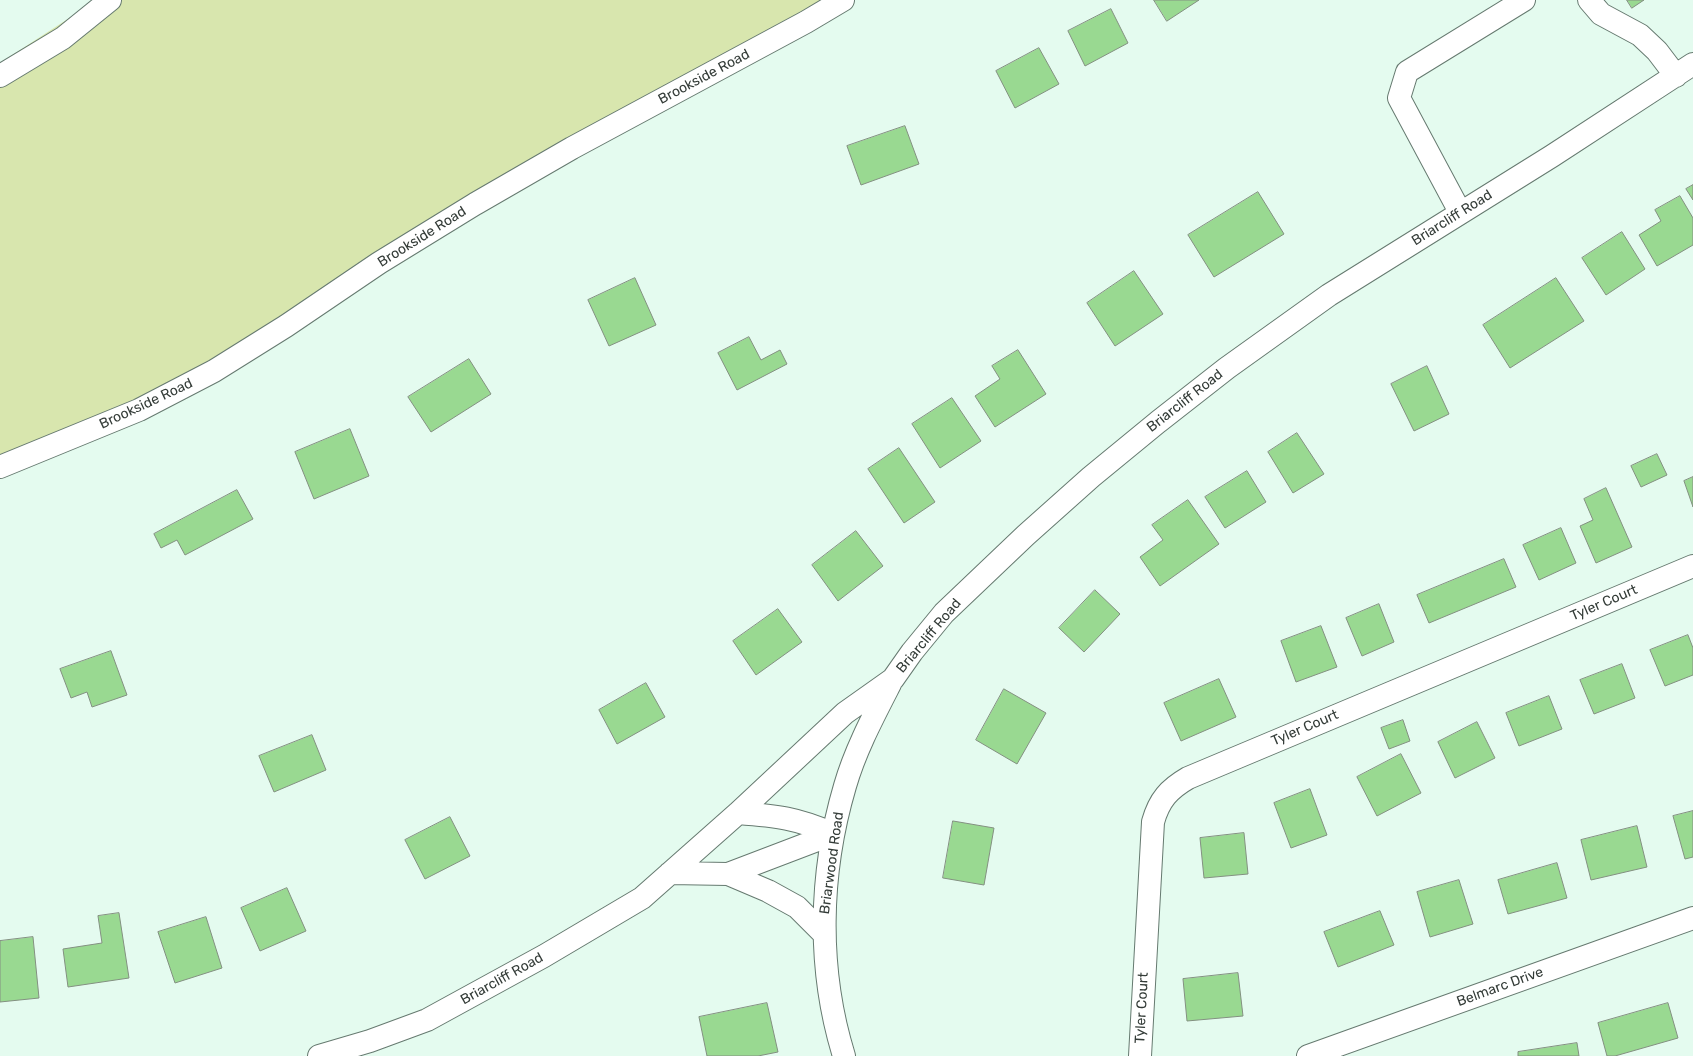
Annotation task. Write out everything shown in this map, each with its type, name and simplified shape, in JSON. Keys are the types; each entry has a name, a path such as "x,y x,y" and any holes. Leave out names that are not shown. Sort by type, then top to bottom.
{"street":[{"path":"0,76 63,38 110,0"},
{"name":"Brookside Road","path":"0,467 139,410 214,371 286,326 379,263 475,204 572,148 806,22 843,0"},
{"path":"1460,212 1399,98 1407,72 1524,0"},
{"path":"1589,0 1602,14 1640,35 1657,51 1684,70"},
{"name":"Briarcliff Road","path":"319,1056 370,1041 427,1020 544,956 642,898 738,813 845,713 893,679 944,613 1026,535 1091,477 1158,422 1227,368 1329,295 1552,156 1684,70"},
{"name":"Tyler Court","path":"1140,1056 1154,822 1161,801 1175,785 1188,778 1693,566"},
{"name":"Briarwood Road","path":"844,1056 828,981 824,934 825,894 833,834 848,778 868,727 893,679"},
{"path":"738,813 780,816 807,823 833,834"},
{"path":"670,873 728,874 833,834"},
{"path":"728,874 768,891 797,907 824,934"},
{"name":"Belmarc Drive","path":"1308,1056 1693,918"}],"green space":[{"path":"97,0 835,0 214,371 0,466 0,63"}],"building":[{"path":"1154,0 1199,0 1167,21"},
{"path":"1627,0 1644,0 1632,8"},
{"path":"1111,9 1128,43 1085,66 1068,31"},
{"path":"1039,48 1059,84 1015,108 996,71"},
{"path":"905,126 919,164 861,185 847,146"},
{"path":"1693,185 1693,200 1686,189"},
{"path":"1258,192 1284,234 1214,277 1188,235"},
{"path":"1680,196 1693,218 1693,245 1657,266 1639,235 1661,221 1655,210"},
{"path":"1622,232 1645,269 1606,295 1582,258"},
{"path":"1134,271 1163,314 1115,346 1087,303"},
{"path":"635,278 656,325 609,346 588,300"},
{"path":"1556,278 1584,321 1510,368 1483,325"},
{"path":"749,337 761,360 780,350 787,364 737,390 718,353"},
{"path":"1018,350 1046,394 995,427 975,396 1000,379 992,366"},
{"path":"469,359 491,394 431,432 408,397"},
{"path":"1427,366 1449,414 1414,431 1391,384"},
{"path":"952,398 981,441 940,468 912,424"},
{"path":"350,429 369,476 314,499 295,452"},
{"path":"1297,433 1324,474 1293,493 1268,452"},
{"path":"899,448 935,502 904,523 868,469"},
{"path":"1657,454 1667,475 1641,487 1631,466"},
{"path":"1247,471 1266,502 1225,528 1205,497"},
{"path":"1693,477 1693,507 1684,481"},
{"path":"1606,488 1632,547 1596,563 1580,526 1593,520 1584,499"},
{"path":"237,490 253,519 185,555 177,540 161,548 154,534"},
{"path":"1188,500 1219,544 1160,586 1140,557 1163,540 1152,525"},
{"path":"1561,528 1576,563 1539,580 1523,545"},
{"path":"856,531 883,566 838,601 812,565"},
{"path":"1504,559 1516,587 1429,623 1417,595"},
{"path":"1095,590 1120,614 1084,652 1059,628"},
{"path":"1379,604 1394,642 1362,656 1346,618"},
{"path":"778,609 802,642 756,675 733,641"},
{"path":"1321,626 1337,667 1296,682 1281,641"},
{"path":"1688,635 1693,648 1693,675 1665,686 1650,650"},
{"path":"111,651 127,695 92,707 87,692 71,698 60,669"},
{"path":"1622,664 1635,698 1594,714 1580,680"},
{"path":"1219,679 1236,717 1181,741 1164,703"},
{"path":"646,683 665,717 617,744 599,710"},
{"path":"1004,689 1046,713 1017,764 976,740"},
{"path":"1549,696 1562,729 1519,746 1506,713"},
{"path":"1403,720 1410,741 1389,749 1381,728"},
{"path":"1477,722 1495,758 1455,778 1438,742"},
{"path":"312,735 326,770 274,792 259,756"},
{"path":"1401,754 1421,793 1377,816 1357,777"},
{"path":"1310,789 1327,835 1291,848 1274,803"},
{"path":"1693,811 1693,857 1685,859 1673,816"},
{"path":"450,817 470,856 425,879 405,840"},
{"path":"953,821 994,828 984,885 943,878"},
{"path":"1637,826 1647,867 1591,880 1581,840"},
{"path":"1244,833 1248,874 1204,878 1200,838"},
{"path":"1557,863 1567,898 1508,914 1498,880"},
{"path":"1459,880 1473,924 1430,937 1417,892"},
{"path":"287,888 306,931 260,951 241,908"},
{"path":"1380,911 1394,945 1338,967 1324,932"},
{"path":"119,913 129,978 68,987 63,949 102,943 98,916"},
{"path":"206,917 222,968 175,983 158,932"},
{"path":"33,937 39,998 0,1002 0,941"},
{"path":"1238,973 1243,1016 1187,1021 1183,979"},
{"path":"767,1003 778,1052 758,1056 707,1056 699,1017"},
{"path":"1668,1003 1678,1038 1615,1056 1607,1056 1598,1023"},
{"path":"1577,1043 1579,1056 1518,1056 1518,1052"}]}
